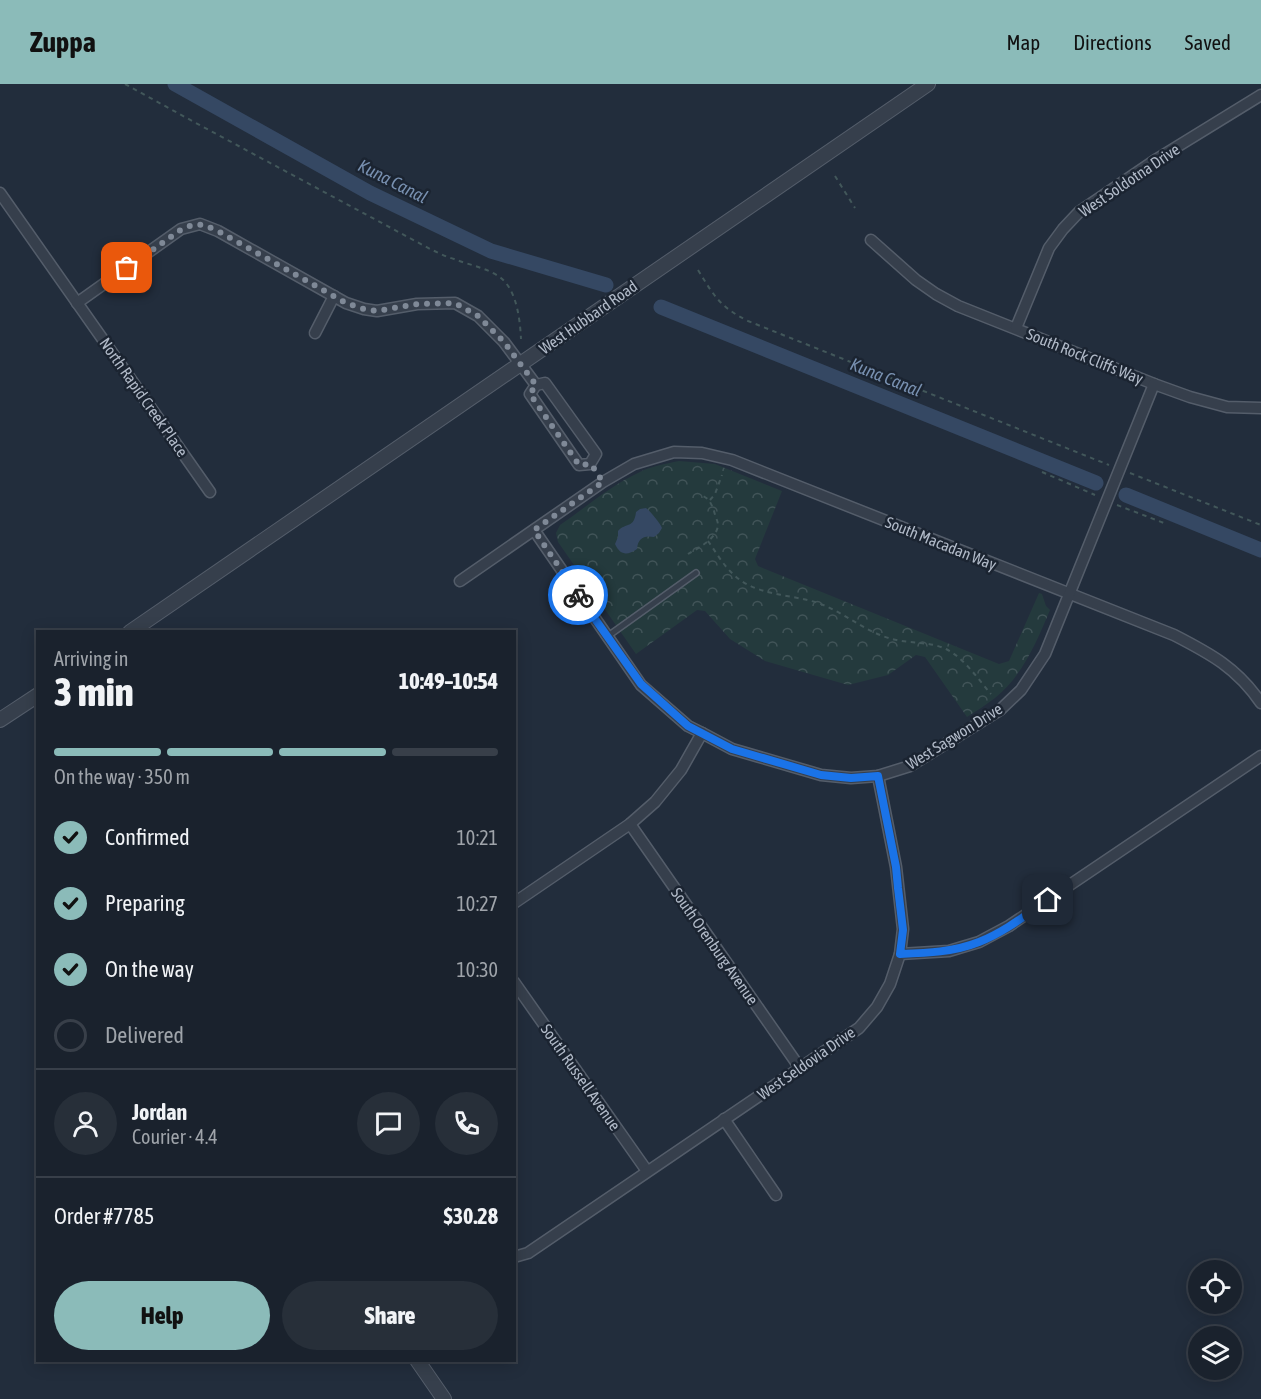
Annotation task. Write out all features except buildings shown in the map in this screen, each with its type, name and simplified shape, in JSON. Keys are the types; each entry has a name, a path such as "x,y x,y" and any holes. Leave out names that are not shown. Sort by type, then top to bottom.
{"street":[{"name":"West Hubbard Road","path":"133,630 928,84"},
{"name":"West Soldotna Drive","path":"1016,328 1049,248 1079,212 1157,159 1261,95"},
{"name":"North Rapid Creek Place","path":"0,193 210,492"},
{"path":"77,303 182,229 200,224 218,231 346,303 364,309 377,311 417,304 455,303 478,316 504,342 536,385"},
{"name":"South Rock Cliffs Way","path":"871,240 916,280 958,306 1154,384"},
{"path":"315,333 334,296"},
{"path":"545,383 596,454 591,464 579,465 573,457 530,394 536,385 545,383"},
{"path":"1154,384 1227,407 1261,408"},
{"name":"West Sagwon Drive","path":"534,530 606,637 641,684 688,726 732,749 821,775 851,778 878,776 910,766 1000,710 1021,690 1045,654 1154,384"},
{"name":"South Macadan Way","path":"460,581 603,482 634,464 674,452 702,453 732,460 1174,635 1211,654 1234,671 1261,703"},
{"path":"591,464 603,482"},
{"path":"0,720 36,696"},
{"path":"516,902 630,824 655,802 681,770 702,733"},
{"path":"900,954 949,951 979,942 1009,926 1261,756"},
{"name":"West Seldovia Drive","path":"516,1256 528,1253 859,1028 877,1007 890,984 900,954 903,930 896,867 878,776"},
{"name":"South Orenburg Avenue","path":"630,824 800,1068"},
{"name":"South Russell Avenue","path":"516,985 647,1172"},
{"path":"724,1119 776,1195"},
{"path":"418,1362 444,1399"}],"lane":[{"path":"606,637 696,573"}],"path":[{"path":"124,84 432,250 492,273 501,279 511,292 516,304 521,339"},
{"path":"835,176 855,208"},
{"path":"698,270 718,300 733,314 1109,465"},
{"path":"1042,472 1095,495"},
{"path":"1129,472 1261,525"},
{"path":"710,500 715,494 722,475"},
{"path":"688,554 708,541 716,532 718,524 710,500 699,495"},
{"path":"1117,505 1164,523"},
{"path":"708,541 731,572 745,583 760,589 819,603 869,631 892,639 932,644 947,650 962,661 991,694"}],"green space":[{"path":"679,461 715,464 782,491 755,559 758,566 999,664 1009,661 1039,593 1042,594 1050,610 1028,658 1005,689 992,701 967,717 925,657 916,655 888,675 848,685 765,661 730,639 705,611 697,610 636,654 558,542 556,533 560,525 628,478 648,469"}],"water":[{"path":"646,508 662,528 654,537 642,538 637,549 627,553 622,552 615,544 618,531 632,523 636,512"}],"waterway":[{"name":"Kuna Canal","path":"175,84 370,193 491,251 606,285"},
{"name":"Kuna Canal","path":"661,307 1096,483"},
{"name":"Kuna Canal","path":"1126,495 1261,550"}],"way so far":[{"path":"127,268 182,229 200,224 218,231 346,303 364,309 377,311 417,304 455,303 478,316 504,342 536,385 530,394 579,465 591,464 603,482 534,530 578,595"}],"route":[{"path":"578,595 641,684 688,726 732,749 821,775 851,778 878,776 896,867 903,930 900,954 949,951 979,942 1009,926 1048,900"}]}
